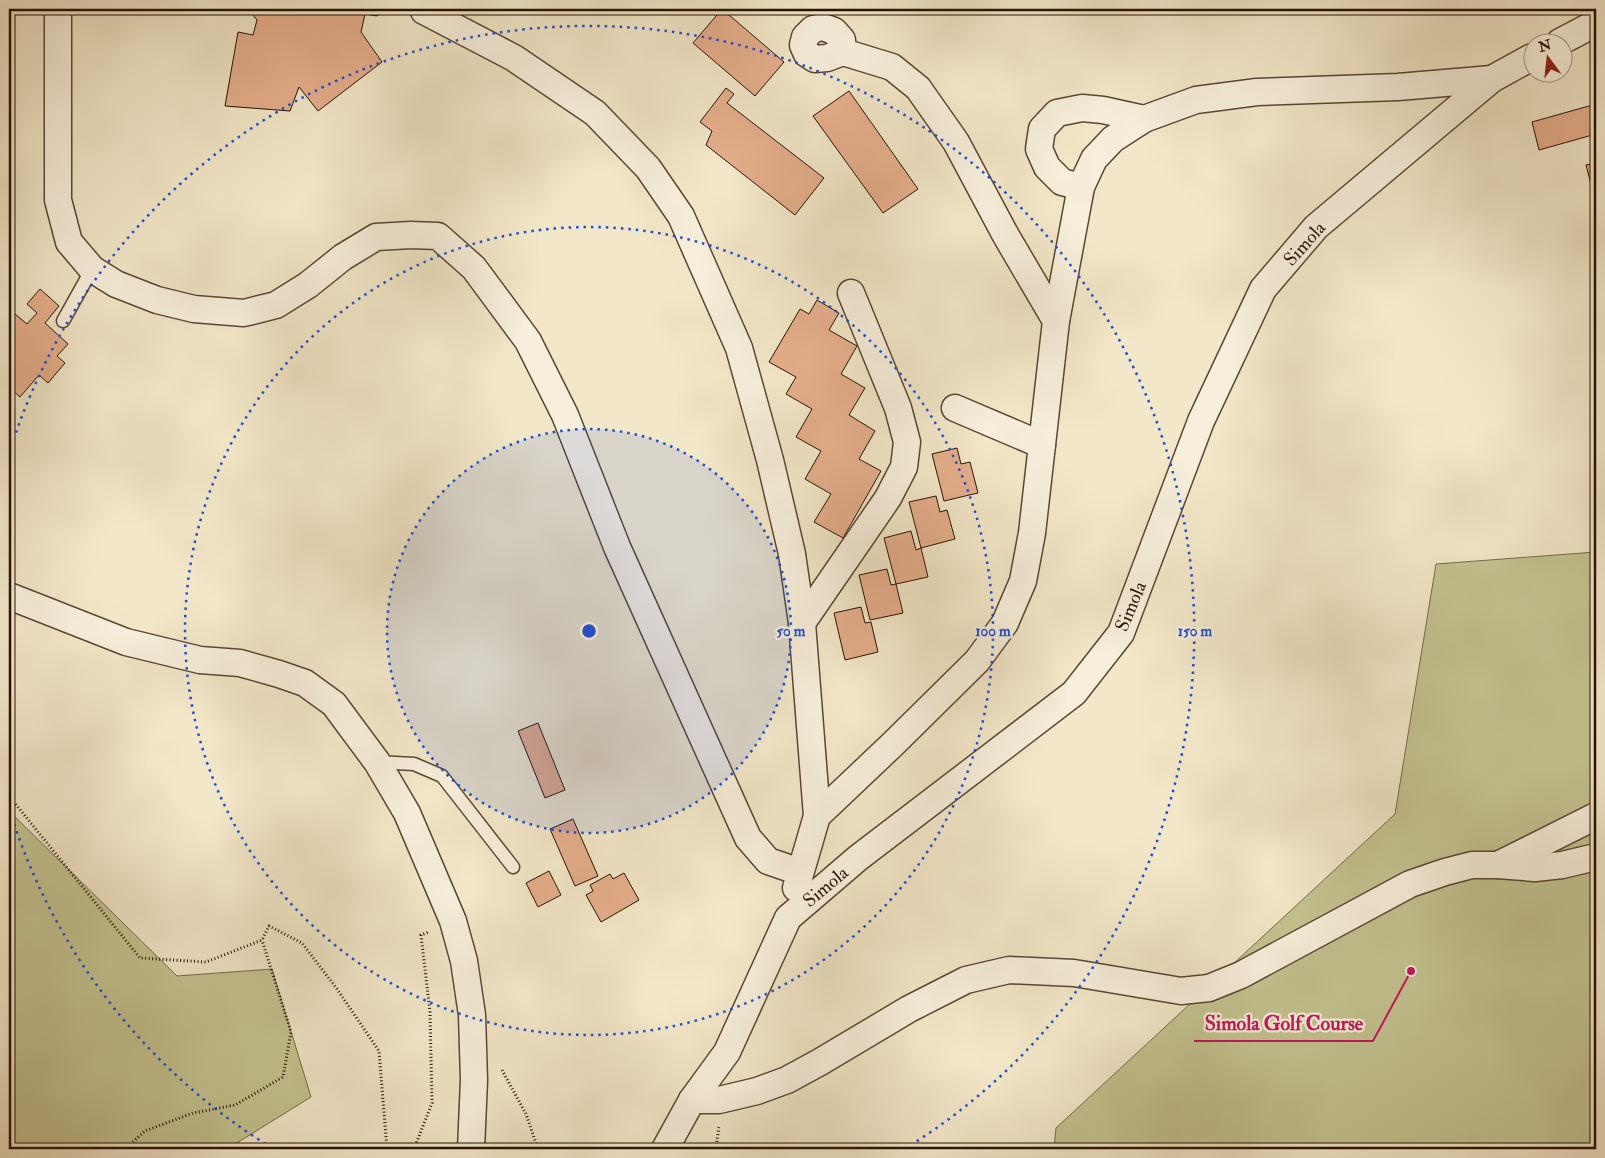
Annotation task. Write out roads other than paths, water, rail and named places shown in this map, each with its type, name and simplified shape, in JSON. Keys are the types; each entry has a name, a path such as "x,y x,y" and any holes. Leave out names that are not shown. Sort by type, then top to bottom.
{"street":[{"path":"58,9 58,200 69,242 92,268 116,284 157,300 194,309 244,313 276,305 308,285 343,257 376,237 410,235 438,236 474,268 528,341 566,415 617,547 748,838 768,861 800,872"},
{"path":"424,11 514,58 595,113 648,168 681,216 739,348 770,460 790,545 802,623 816,816 788,918"},
{"path":"1572,36 1596,23"},
{"path":"843,52 892,67 918,88 956,142 1005,234 1056,321"},
{"name":"Simola","path":"665,1149 692,1100 727,1052 788,918 858,858 1074,693 1120,633 1201,421 1263,289 1316,227 1492,79 1522,62"},
{"path":"816,816 977,661 1005,623 1023,581 1032,533 1056,321 1081,187 1094,159 1113,139 1144,119 1196,100 1257,92 1398,87 1492,79"},
{"path":"1081,187 1062,182 1047,167 1039,149 1042,128 1057,113 1082,108 1103,110 1144,119"},
{"path":"802,623 888,498 904,467 907,442 898,408 851,293"},
{"path":"954,408 1042,445"},
{"path":"9,596 126,642 200,660 240,663 279,674 305,683 334,704 377,762 408,813 453,921 464,962 472,1015 474,1080 471,1149"},
{"path":"1498,865 1596,816"},
{"path":"692,1100 719,1100 757,1091 787,1080 908,1009 966,980 1009,970 1074,973 1181,991 1209,988 1241,975 1410,884 1445,872 1472,865 1535,868 1562,865 1596,856"}],"lane":[{"path":"63,321 92,268"},
{"path":"377,762 414,764 442,776 513,867"}],"place":[{"name":"Simola Golf Course","path":"1411,971"}]}
